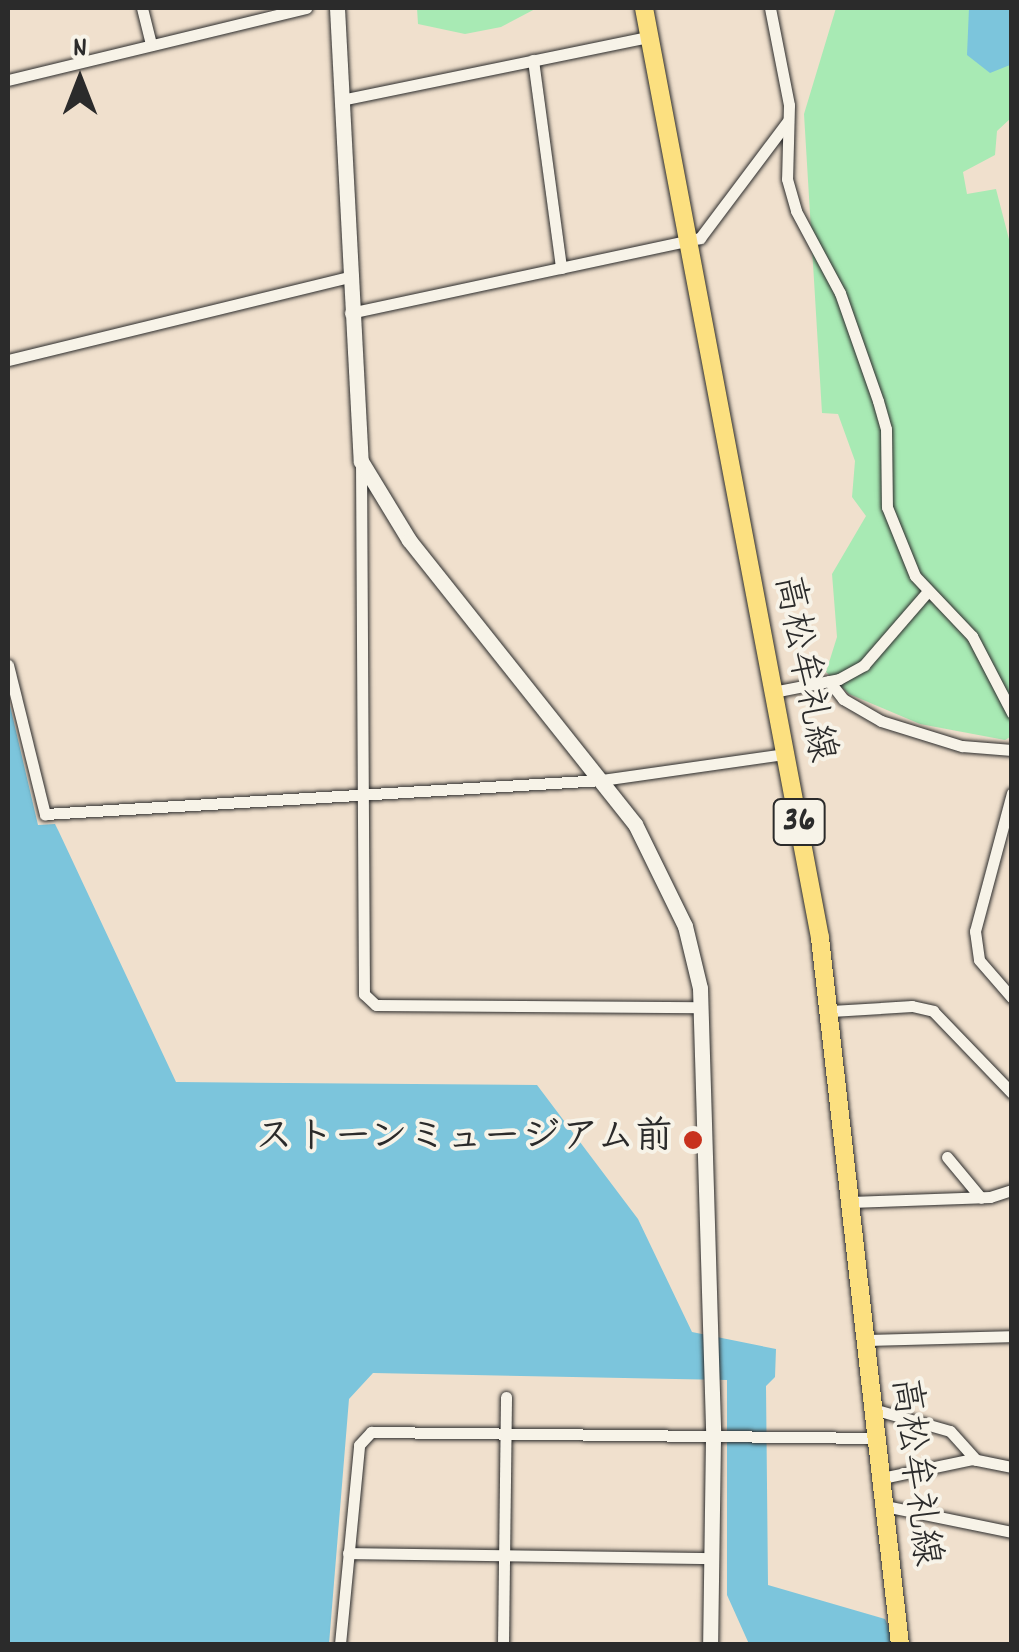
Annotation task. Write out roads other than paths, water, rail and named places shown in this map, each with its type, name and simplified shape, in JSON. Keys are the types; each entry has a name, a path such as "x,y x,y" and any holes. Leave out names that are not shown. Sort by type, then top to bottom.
{"main road":[{"name":"高松牟礼線","path":"644,8 831,1011 863,1340 900,1644"}],"street":[{"path":"142,8 152,45"},
{"path":"8,80 306,8"},
{"path":"337,8 348,277 361,461 364,994 376,1005 702,1007"},
{"path":"770,8 788,121 787,179 796,211 840,293 878,401 886,429 887,506 905,556 928,591 952,609 992,664 1012,713"},
{"path":"341,100 649,37"},
{"path":"533,60 561,268"},
{"path":"350,313 700,238 788,121"},
{"path":"8,360 348,277"},
{"path":"361,461 409,540 602,780 670,891 702,1007 712,1383 718,1438 710,1644"},
{"path":"773,692 829,681 864,665 928,591"},
{"path":"8,665 45,814 602,780 785,754"},
{"path":"829,681 843,699 881,720 962,746 1012,750"},
{"path":"1012,793 975,931 978,960 1012,998"},
{"path":"831,1011 912,1006 933,1012 1012,1093"},
{"path":"947,1157 981,1198"},
{"path":"850,1202 981,1198 1012,1190"},
{"path":"863,1340 1012,1336"},
{"path":"504,1644 506,1396"},
{"path":"873,1409 950,1431 976,1460"},
{"path":"340,1644 359,1444 371,1432 877,1438"},
{"path":"882,1478 976,1460 1012,1467"},
{"path":"885,1506 1012,1532"},
{"path":"348,1553 712,1558"}],"water":[{"path":"969,8 1011,8 1010,65 990,73 967,55"},
{"path":"8,697 38,825 55,824 176,1082 537,1085 638,1219 692,1332 776,1349 775,1377 766,1386 768,1585 885,1619 896,1644 749,1644 727,1595 727,1380 373,1373 349,1399 329,1644 8,1644"}],"place":[{"name":"ストーンミュージアム前","path":"693,1140"}]}
